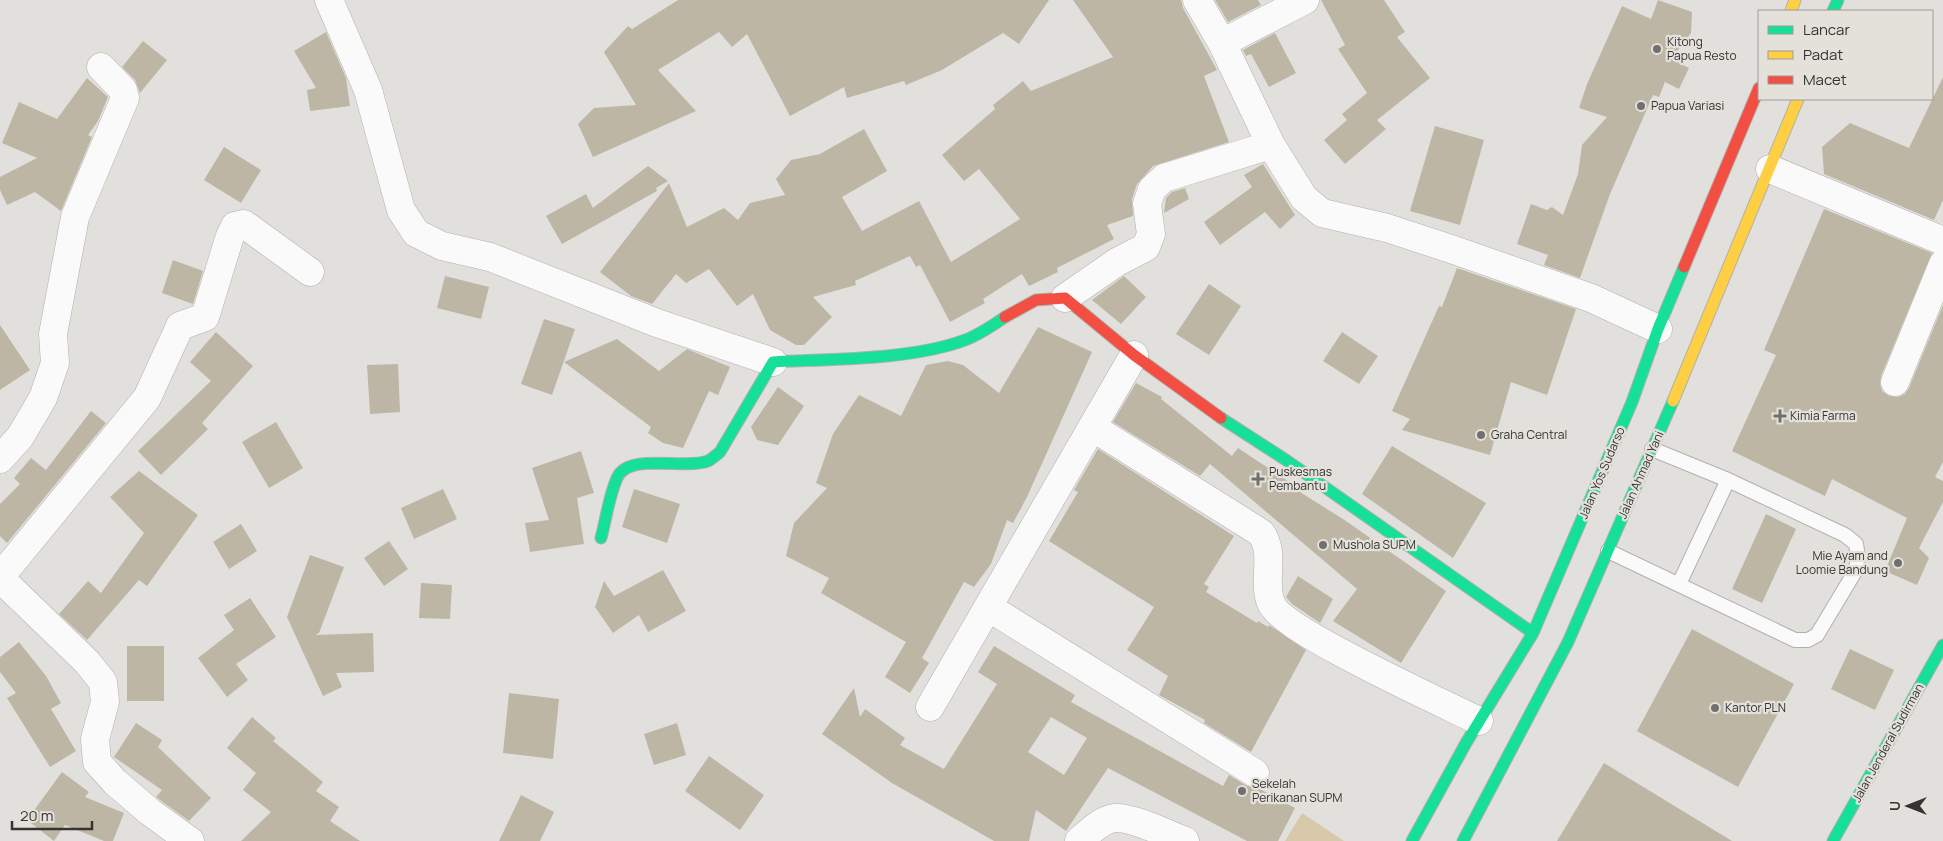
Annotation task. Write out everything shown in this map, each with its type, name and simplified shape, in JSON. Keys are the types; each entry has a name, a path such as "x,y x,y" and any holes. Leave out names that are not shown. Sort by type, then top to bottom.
{"main road":[{"name":"Jalan Yos Sudarso","path":"1412,841 1479,721 1533,633 1620,429 1658,329 1758,90"},
{"name":"Jalan Ahmad Yani","path":"1463,841 1568,642 1652,449 1798,100"},
{"path":"601,538 617,477 626,468 639,464 687,464 708,461 720,452 734,424 773,362 881,356 939,347 967,340 1035,299 1051,296 1065,298 1134,355 1206,408 1286,460 1533,633"},
{"name":"Jalan Jenderal Sudirman","path":"1833,841 1943,645"}],"street":[{"path":"329,0 368,90 401,210 416,233 442,246 490,257 657,322 773,362"},
{"path":"1197,0 1222,43 1271,145 1304,198 1322,212 1387,228 1460,252 1591,298 1658,329"},
{"path":"1222,43 1305,0"},
{"path":"0,459 20,437 42,398 54,363 53,334 74,217 125,98 122,90 101,67"},
{"path":"1065,298 1117,262 1146,247 1151,234 1147,204 1152,189 1164,178 1271,145"},
{"path":"1770,169 1943,242"},
{"path":"190,841 150,812 114,782 97,762 95,740 105,702 103,682 87,662 0,578 146,398 180,326 205,317 230,236 235,226 244,224 310,272"},
{"path":"1895,382 1943,264"},
{"path":"930,707 1134,355"},
{"path":"1092,427 1261,533 1268,548 1271,604 1280,616 1322,642 1479,721"},
{"path":"988,607 1255,773"},
{"path":"1079,841 1090,831 1113,818 1127,820 1184,841"}],"lane":[{"path":"1608,551 1795,640 1808,640 1821,630 1856,570 1858,556 1856,544 1845,536 1728,480 1652,449"},
{"path":"1679,584 1728,480"}],"shaded area":[{"path":"1302,813 1344,841 1285,841"}],"building":[{"path":"678,0 1049,0 1019,44 1003,33 942,70 906,85 904,81 847,98 844,87 790,116 747,34 732,47 719,32 658,70 696,111 593,157 578,124 594,108 636,105 604,52 628,26 632,29"},
{"path":"1073,0 1181,0 1183,8 1217,70 1204,76 1229,142 1153,166 1137,184 1132,199 1133,216 1107,225 1114,239 1057,268 1058,272 1029,286 1022,274 983,299 985,303 950,322 920,265 916,267 910,256 855,281 856,285 813,297 832,317 804,345 796,345 770,330 753,294 737,306 709,269 686,283 676,274 652,304 631,296 600,272 669,183 687,227 724,208 738,220 750,203 785,195 776,179 791,160 820,154 864,129 887,171 842,197 862,231 919,201 951,262 1020,219 979,169 964,181 942,155 995,109 993,105 1023,81 1031,91 1113,57"},
{"path":"1215,0 1258,0 1261,5 1228,22"},
{"path":"1321,0 1384,0 1405,32 1397,37 1430,78 1377,120 1386,129 1345,164 1324,140 1347,120 1342,114 1367,93 1338,49 1345,45"},
{"path":"1658,0 1692,12 1691,33 1671,59 1689,68 1679,89 1665,82 1659,97 1653,95 1610,194 1580,278 1544,265 1548,255 1517,244 1531,204 1547,210 1552,207 1563,215 1578,174 1582,145 1607,117 1579,108 1587,84 1622,6 1651,19"},
{"path":"326,32 346,78 350,106 310,111 307,90 316,88 294,51"},
{"path":"1275,33 1296,73 1269,87 1251,54 1246,56 1243,50"},
{"path":"143,41 167,60 140,93 135,80 122,67"},
{"path":"1943,77 1943,200 1934,220 1824,174 1822,147 1850,123 1909,148"},
{"path":"87,78 108,97 98,121 88,135 92,137 61,211 35,192 7,205 0,190 0,177 37,158 2,143 19,102 57,119"},
{"path":"1435,126 1484,140 1460,225 1410,211"},
{"path":"224,147 261,170 241,203 204,180"},
{"path":"1263,164 1295,215 1280,229 1265,212 1220,245 1204,222 1252,187 1244,175"},
{"path":"648,166 668,181 656,188 657,191 562,244 546,216 586,194 593,208"},
{"path":"1185,188 1189,199 1164,213 1166,198 1172,192"},
{"path":"1824,209 1932,253 1881,376 1880,384 1882,391 1889,396 1898,397 1905,394 1943,305 1943,462 1935,477 1943,481 1943,502 1919,548 1929,558 1917,585 1885,571 1907,518 1832,479 1825,496 1732,451 1776,355 1764,350"},
{"path":"173,260 203,271 193,304 162,293"},
{"path":"1457,268 1576,309 1547,395 1511,382 1490,455 1402,430 1410,419 1392,411 1439,306 1442,307"},
{"path":"445,276 489,287 481,319 437,308"},
{"path":"1124,276 1146,297 1121,324 1092,300"},
{"path":"1209,284 1241,306 1209,355 1176,334"},
{"path":"544,319 575,329 552,395 521,384"},
{"path":"0,325 30,370 0,390"},
{"path":"1038,327 1092,352 1027,497 1013,523 1007,520 991,564 974,587 964,582 922,658 929,663 910,693 885,677 906,642 821,593 829,578 786,556 794,523 827,488 816,483 833,434 859,395 901,416 926,365 948,361 963,365 999,393"},
{"path":"216,332 253,366 202,423 208,429 161,475 138,451 211,381 190,362"},
{"path":"1342,332 1378,356 1359,384 1323,361"},
{"path":"617,339 659,371 687,349 730,367 718,395 709,391 683,448 663,443 648,433 651,427 564,362"},
{"path":"398,364 400,412 370,414 367,365"},
{"path":"1136,383 1162,397 1161,399 1232,456 1238,448 1446,591 1401,663 1333,621 1357,589 1210,464 1200,476 1113,422"},
{"path":"778,387 804,406 778,445 757,440 751,427"},
{"path":"91,411 106,423 7,543 0,536 0,504 20,484 14,478 31,458 46,470"},
{"path":"276,422 303,468 269,488 242,442"},
{"path":"1392,446 1486,503 1453,558 1362,494"},
{"path":"1098,449 1234,536 1204,584 1209,587 1206,592 1257,623 1258,621 1268,627 1269,625 1306,650 1251,752 1204,723 1205,720 1159,695 1168,676 1127,650 1154,607 1049,541 1078,492 1074,490"},
{"path":"581,451 594,493 577,498 584,544 530,552 525,523 549,520 532,468"},
{"path":"139,471 198,515 147,586 139,580 87,640 59,614 88,581 101,593 144,533 110,497"},
{"path":"443,489 457,519 414,539 401,508"},
{"path":"634,489 680,504 667,543 622,527"},
{"path":"1766,514 1796,529 1762,603 1732,589"},
{"path":"241,524 257,551 229,569 213,542"},
{"path":"389,541 408,569 384,586 364,558"},
{"path":"310,555 344,567 319,633 315,635 373,633 374,672 336,673 342,687 323,696 287,617"},
{"path":"663,570 686,611 648,632 639,615 613,633 595,607 604,581 614,596"},
{"path":"1298,576 1333,599 1320,623 1292,604 1286,597"},
{"path":"421,583 452,585 450,619 419,618"},
{"path":"250,598 276,637 236,664 248,680 227,697 198,658 234,630 224,615"},
{"name":"Kantor PLN","path":"1692,629 1794,684 1738,787 1637,731"},
{"path":"19,642 46,676 61,703 51,709 76,751 50,767 7,698 16,693 0,672 0,657"},
{"path":"127,646 164,646 164,701 127,701"},
{"path":"994,646 1075,695 1071,702 1223,786 1229,775 1247,786 1258,788 1295,808 1278,841 1247,841 1108,768 1066,831 1036,810 1029,841 994,841 892,783 822,734 854,688 860,717 865,709 905,738 900,745 944,769 997,684 978,672","holes":["1051,717 1087,738 1064,775 1028,752"]},
{"path":"1850,649 1894,670 1875,710 1831,689"},
{"path":"509,693 559,699 553,759 503,753"},
{"path":"252,717 276,738 273,741 323,782 316,791 339,807 330,821 360,841 241,841 271,812 243,790 256,773 227,748"},
{"path":"136,723 162,740 158,747 211,798 189,821 156,797 162,790 114,757"},
{"path":"677,723 686,755 654,765 644,734"},
{"path":"709,756 764,795 740,830 685,791"},
{"path":"1604,763 1732,841 1557,841"},
{"path":"62,772 89,792 85,797 124,813 113,841 104,841 65,825 54,841 27,820"},
{"path":"521,795 554,812 540,841 499,841"}],"traffic: fast":[{"path":"1833,10 1838,0"},
{"path":"1412,841 1466,743 1533,633 1632,402 1658,329 1684,267"},
{"path":"601,538 612,492 617,478 623,470 644,464 685,464 711,459 720,452 773,362 896,355 944,347 970,338 1005,317"},
{"path":"1463,841 1568,642 1673,401"},
{"path":"1221,418 1286,460 1533,633"},
{"path":"1833,841 1943,645"}],"traffic: slow":[{"path":"1791,10 1795,0"},
{"path":"1673,401 1798,100"}],"traffic: jam":[{"path":"1684,267 1758,90"},
{"path":"1005,317 1036,300 1065,298 1134,355 1221,418"}],"place":[{"name":"Kitong Papua Resto","path":"1657,49"},
{"name":"Papua Variasi","path":"1641,106"},
{"name":"Kimia Farma","path":"1780,416"},
{"name":"Graha Central","path":"1481,435"},
{"name":"Puskesmas Pembantu","path":"1258,479"},
{"name":"Mushola SUPM","path":"1323,545"},
{"name":"Mie Ayam and Loomie Bandung","path":"1898,563"},
{"name":"Kantor PLN","path":"1715,708"},
{"name":"Sekelah Perikanan SUPM","path":"1242,791"}]}
